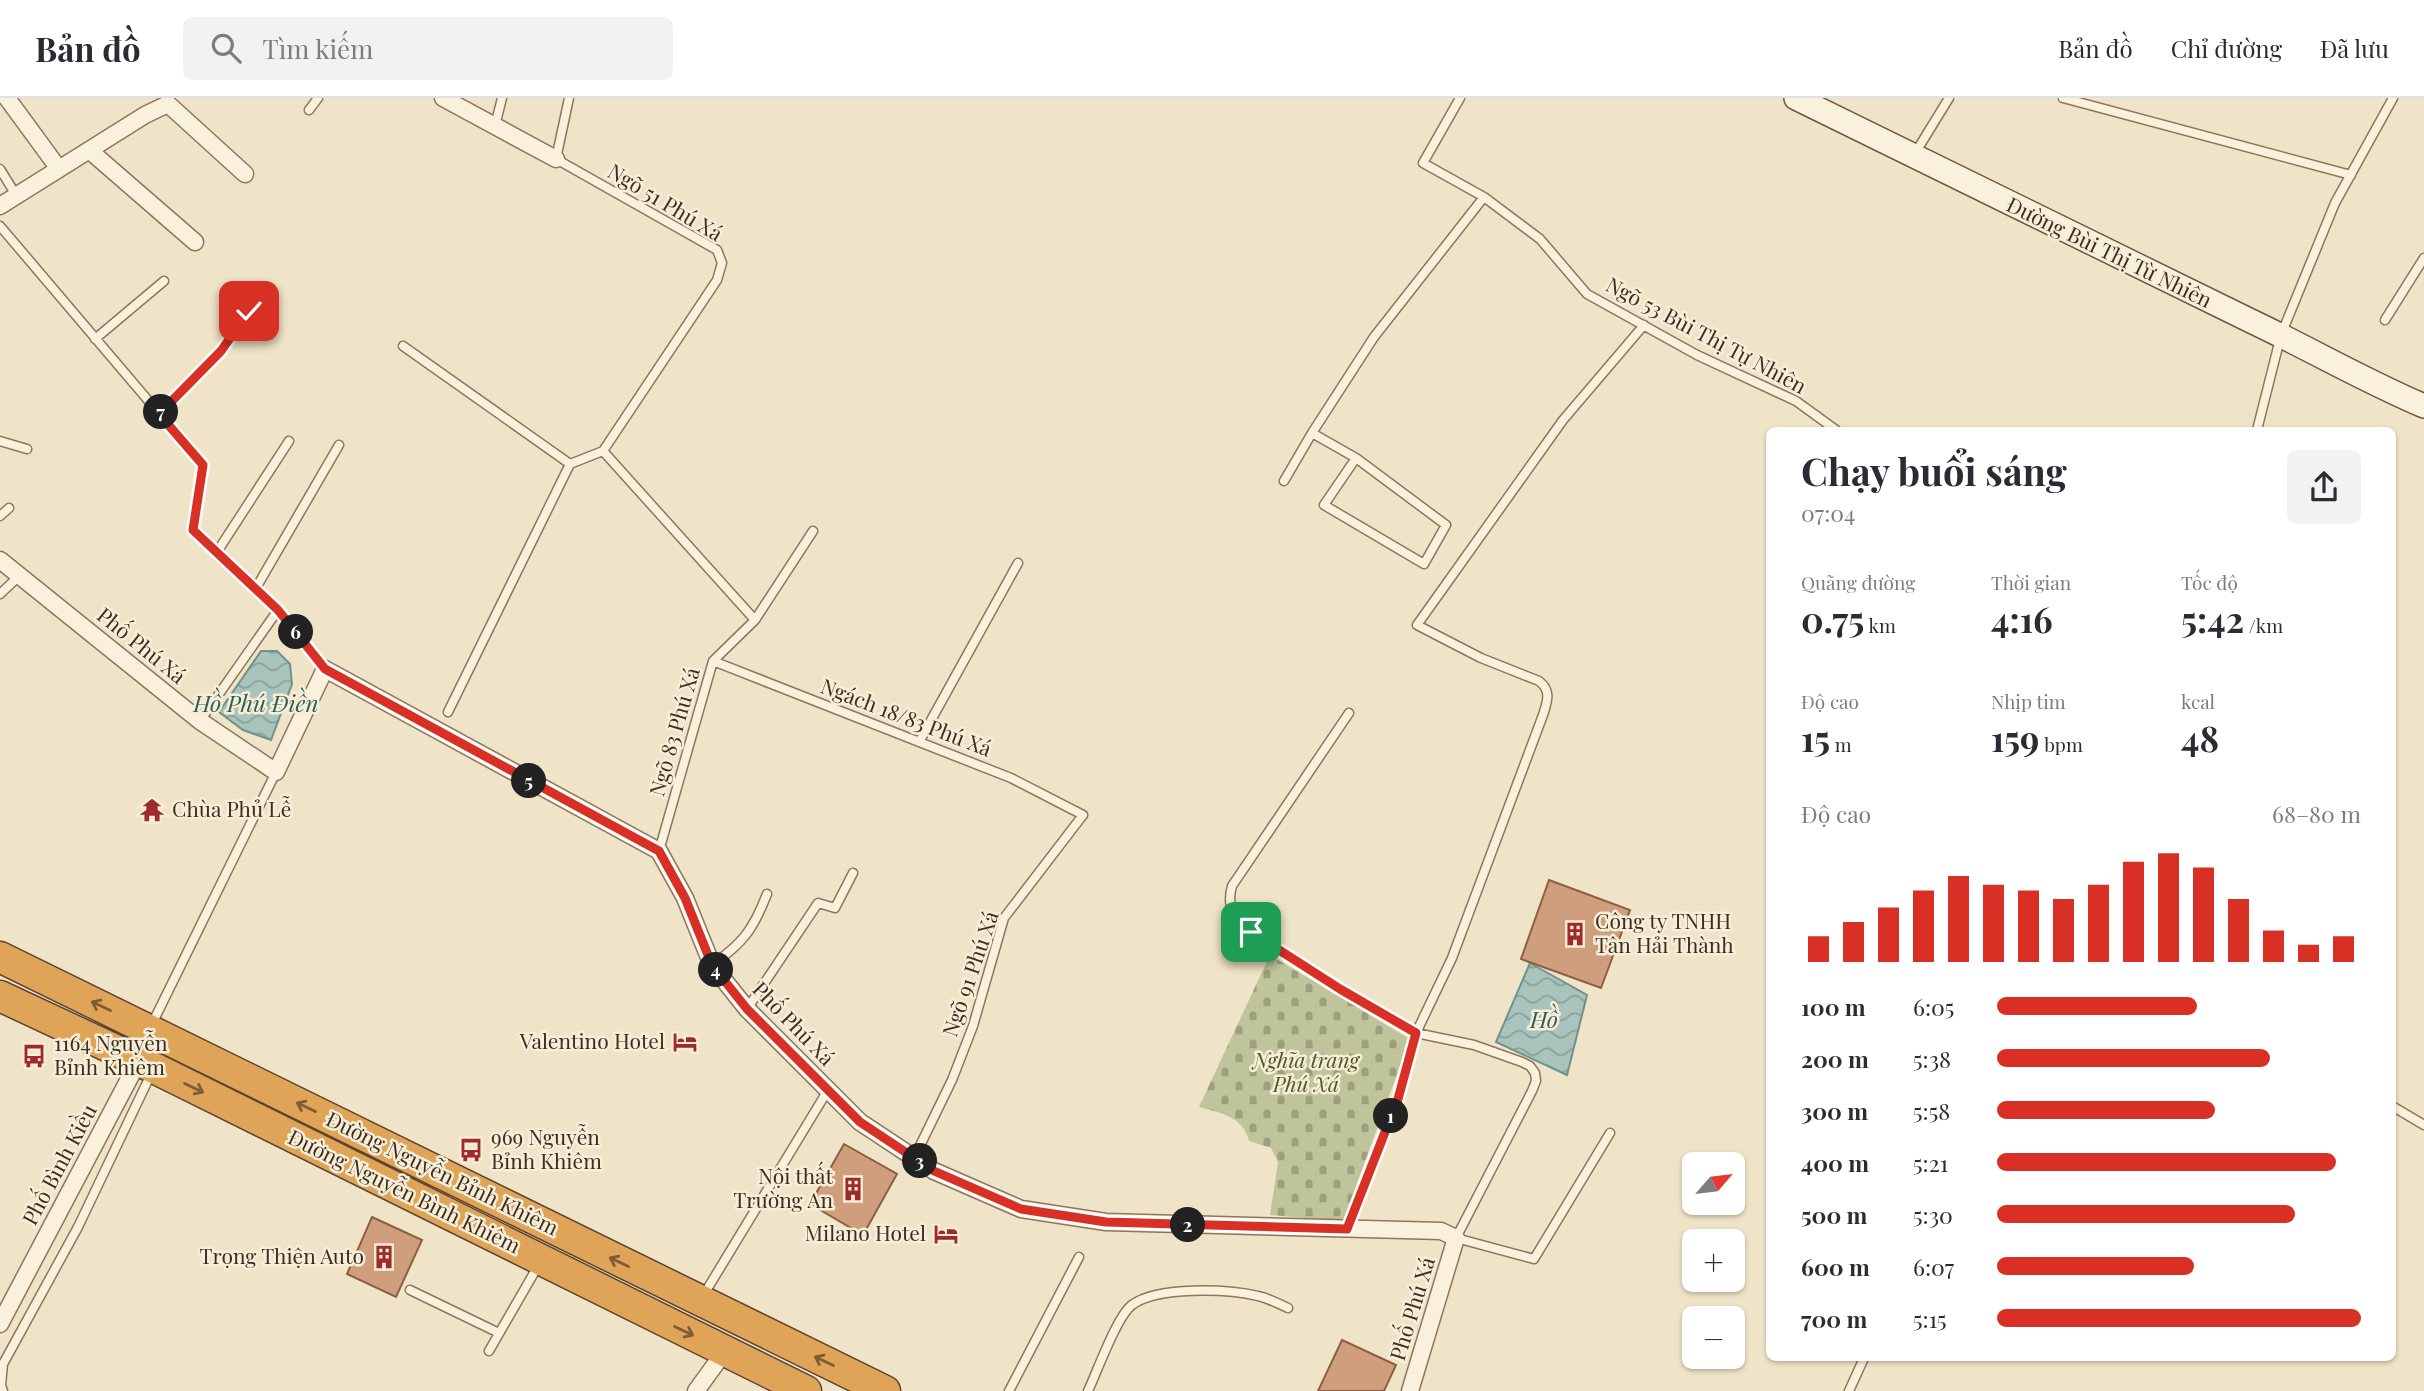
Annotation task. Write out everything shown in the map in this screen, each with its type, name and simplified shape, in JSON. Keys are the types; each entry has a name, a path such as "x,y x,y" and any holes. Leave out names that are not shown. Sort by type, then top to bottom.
{"highway":[{"name":"Đường Nguyễn Bỉnh Khiêm","path":"0,957 885,1391"},
{"name":"Đường Nguyễn Bình Khiêm","path":"0,996 146,1065 806,1391"}],"street":[{"path":"7,98 59,169"},
{"path":"443,98 556,159"},
{"name":"Đường Bùi Thị Từ Nhiên","path":"1796,98 2424,406"},
{"path":"0,206 167,104 245,174"},
{"path":"89,150 195,242"},
{"name":"Phố Phú Xá","path":"0,560 200,721 276,772"},
{"path":"276,772 325,669 659,851"},
{"name":"Phố Phú Xá","path":"659,851 685,898 712,965 747,1009 860,1122 934,1171 1021,1209 1106,1222 1441,1231 1456,1238 1410,1391"},
{"name":"Phố Bình Kiều","path":"0,1324 146,1065"},
{"path":"696,1391 724,1351"}],"lane":[{"path":"309,110 318,98"},
{"path":"495,126 502,98"},
{"path":"556,159 569,98"},
{"name":"Ngõ 53 Bùi Thị Tự Nhiên","path":"1460,98 1423,163 1485,197 1540,239 1587,294 1697,355 1796,401 1832,427"},
{"path":"1913,156 1949,98"},
{"path":"2063,98 2351,174"},
{"path":"2258,427 2281,335 2335,203 2393,98"},
{"name":"Ngõ 51 Phú Xá","path":"556,159 717,250 722,263 717,280 603,451"},
{"path":"0,169 16,195"},
{"path":"1284,481 1374,337 1485,197"},
{"path":"0,226 203,465 193,530 278,610 325,669"},
{"path":"2385,320 2424,258"},
{"path":"95,339 164,281"},
{"path":"159,414 221,351 249,311"},
{"path":"1347,1229 1398,1099 1416,1033 1452,958 1543,715 1548,694 1539,681 1481,658 1417,625 1563,420 1643,325"},
{"path":"403,346 570,464"},
{"path":"1312,433 1356,458 1446,525 1424,564 1324,505 1356,458"},
{"path":"0,441 27,449"},
{"path":"216,552 289,441"},
{"path":"256,589 340,445"},
{"path":"448,712 570,464 603,451 755,620"},
{"path":"0,516 9,508"},
{"name":"Ngõ 83 Phú Xá","path":"659,851 713,661 755,620 813,531"},
{"path":"919,742 1018,563"},
{"path":"0,594 19,576"},
{"path":"200,721 278,610"},
{"name":"Ngách 18/83 Phú Xá","path":"713,661 1011,778 1083,814"},
{"path":"1349,713 1232,886 1228,899 1231,912 1240,924 1251,932 1340,989 1416,1033 1474,1045 1522,1062 1530,1066 1535,1073 1536,1081 1532,1091 1456,1238 1534,1259 1610,1133"},
{"path":"150,1029 276,772"},
{"name":"Ngõ 91 Phú Xá","path":"914,1158 952,1080 973,1026 1004,918 1083,814"},
{"path":"747,1009 818,903 835,908 853,873"},
{"path":"712,965 738,946 759,915 766,894"},
{"path":"3,1391 3,1364 78,1227 146,1065"},
{"path":"699,1301 828,1090"},
{"path":"2396,1108 2424,1125"},
{"path":"1009,1391 1079,1256"},
{"path":"489,1351 541,1260"},
{"path":"410,1290 499,1333"},
{"path":"1088,1391 1122,1317 1131,1306 1147,1297 1200,1291 1229,1293 1259,1296 1288,1308"},
{"path":"1849,1391 1863,1361"}],"green space":[{"name":"Nghĩa trang Phú Xá","path":"1270,955 1410,1039 1343,1221 1270,1215 1278,1162 1271,1148 1249,1141 1242,1126 1230,1117 1199,1107"}],"water":[{"name":"Hồ Phú Điền","path":"261,651 277,651 290,664 292,684 271,740 243,730 219,712"},
{"name":"Hồ","path":"1530,963 1587,995 1567,1075 1496,1042"}],"building":[{"name":"Công ty TNHH Tân Hải Thành","path":"1549,880 1630,910 1601,988 1521,959"},
{"name":"Nội thất Trường An","path":"844,1144 897,1174 863,1235 810,1204"},
{"name":"Trọng Thiện Auto","path":"372,1217 422,1240 396,1297 347,1274"},
{"path":"1342,1340 1396,1365 1384,1391 1318,1391"}],"place":[{"name":"Chùa Phủ Lễ","path":"152,810"},
{"name":"Công ty TNHH Tân Hải Thành","path":"1575,934"},
{"name":"Valentino Hotel","path":"685,1042"},
{"name":"1164 Nguyễn Bỉnh Khiêm","path":"34,1056"},
{"name":"969 Nguyễn Bỉnh Khiêm","path":"471,1150"},
{"name":"Nội thất Trường An","path":"853,1189"},
{"name":"Milano Hotel","path":"946,1234"},
{"name":"Trọng Thiện Auto","path":"384,1257"}],"route":[{"path":"249,311 221,351 159,414 203,465 193,530 278,610 325,669 659,851 685,898 712,965 747,1009 860,1122 934,1171 1021,1209 1106,1222 1347,1229 1398,1099 1416,1033 1340,989 1251,932"}]}
